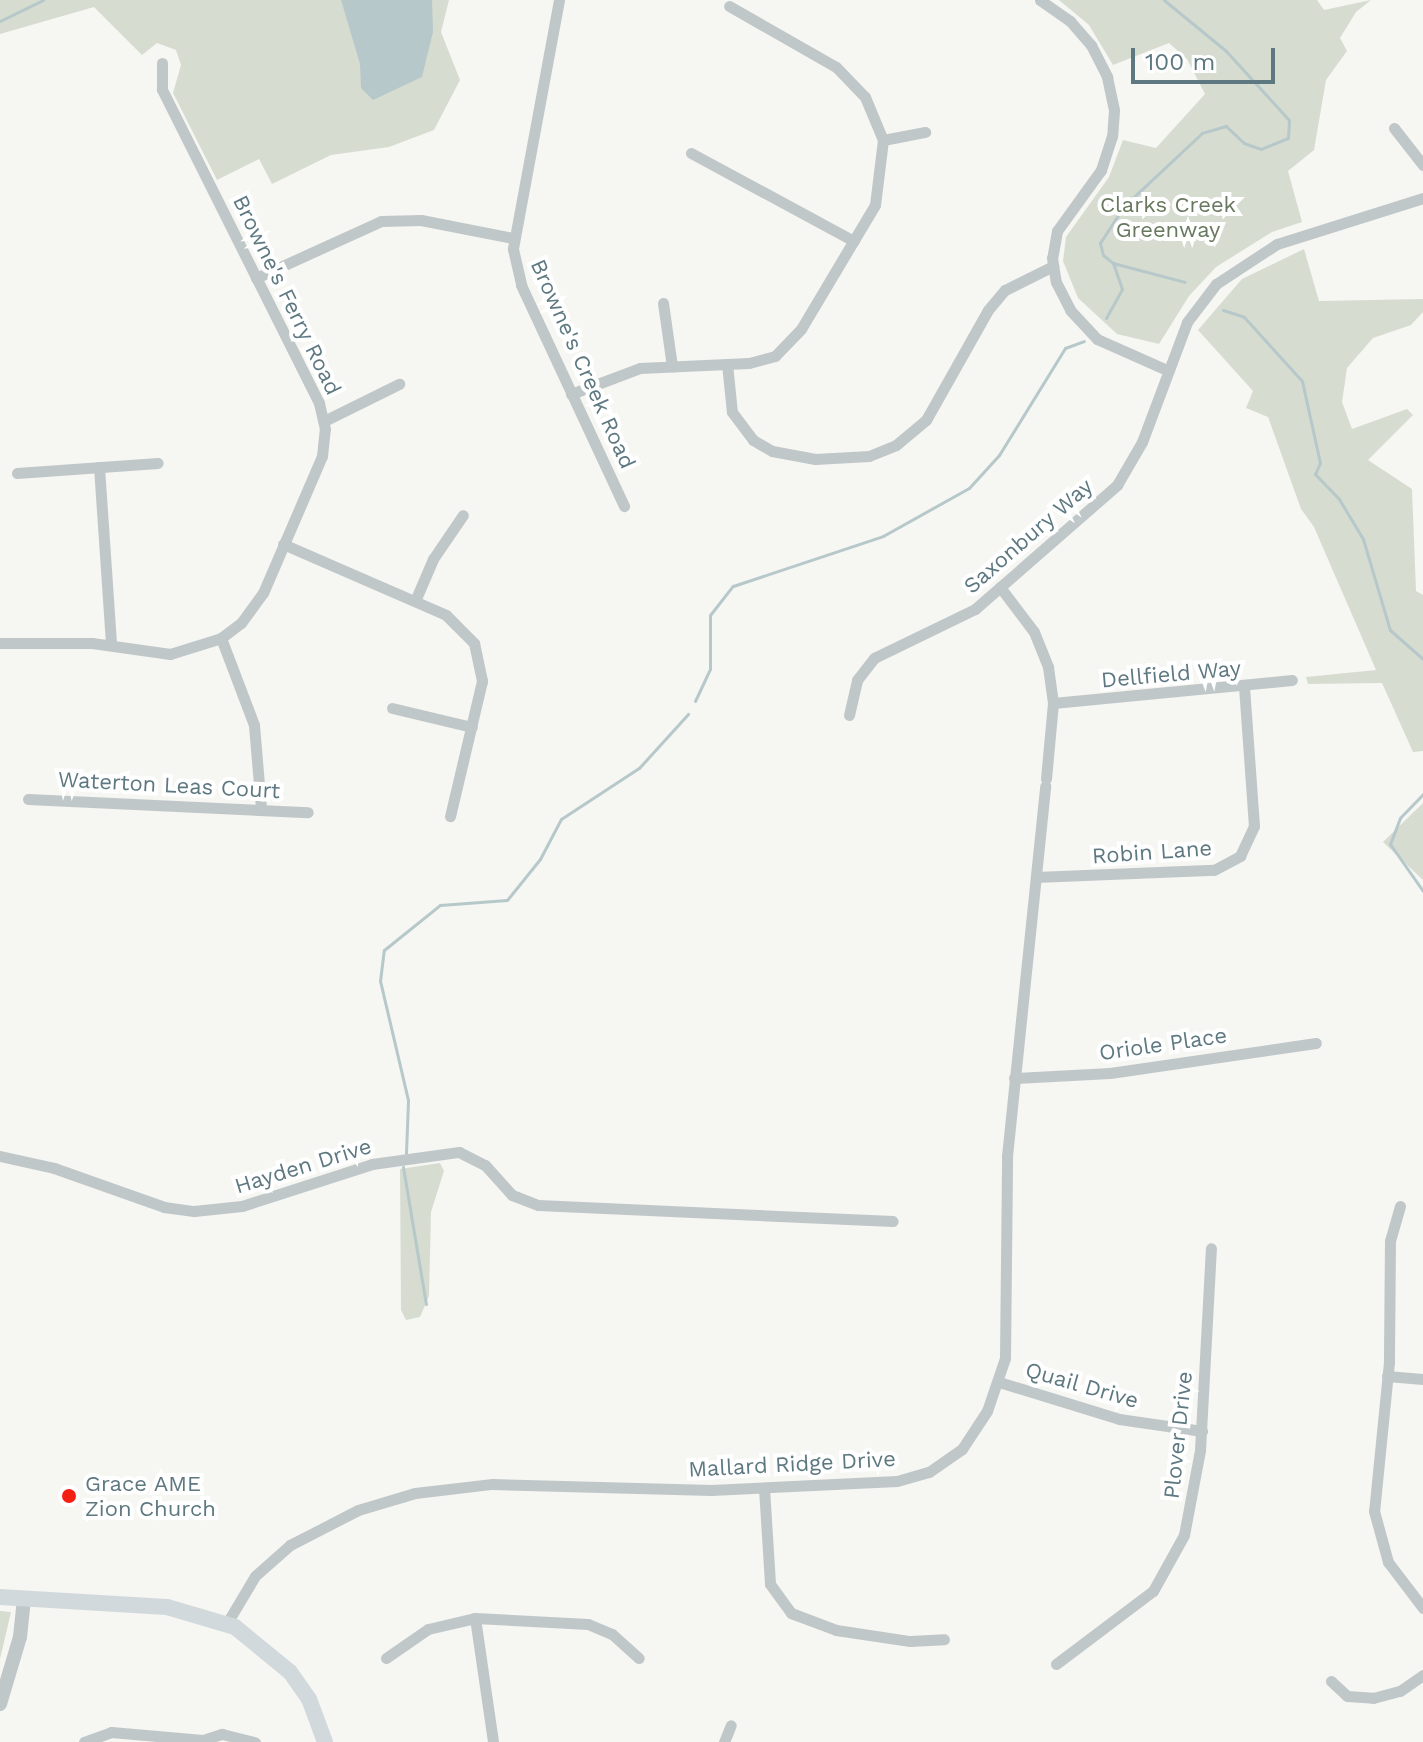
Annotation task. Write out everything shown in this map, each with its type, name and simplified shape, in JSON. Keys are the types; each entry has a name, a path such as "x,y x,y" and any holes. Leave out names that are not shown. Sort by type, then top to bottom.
{"main road":[{"path":"13,1599 167,1607 227,1623 290,1672 309,1699 325,1742"}],"street":[{"name":"Browne's Creek Road","path":"559,0 513,238 521,285 624,506"},
{"path":"1040,0 1070,21 1091,45 1107,77 1114,110 1107,155 1059,226 1053,266 1059,289 1081,324 1119,352 1167,370"},
{"path":"571,394 631,370 763,361 788,346 854,241 881,186 883,140 872,109 845,75 729,6"},
{"name":"Browne's Ferry Road","path":"0,643 111,644 170,654 221,638 253,609 322,456 324,421 162,89 162,63"},
{"path":"1394,128 1423,165"},
{"path":"883,140 925,132"},
{"path":"691,153 854,241"},
{"name":"Saxonbury Way","path":"849,715 857,680 874,658 956,621 1000,587 1117,485 1142,442 1167,370 1193,312 1242,262 1277,244 1423,198"},
{"path":"256,278 381,221 421,220 513,238"},
{"path":"727,364 732,412 744,432 762,446 826,460 879,453 926,420 993,302 1016,281 1053,266"},
{"path":"663,303 672,366"},
{"path":"324,421 399,384"},
{"path":"17,473 158,463"},
{"path":"99,467 111,644"},
{"path":"415,601 433,559 463,515"},
{"path":"283,544 451,618 477,649 482,681 450,816"},
{"name":"Mallard Ridge Drive","path":"227,1623 255,1576 290,1545 358,1510 415,1493 519,1483 764,1488 897,1481 929,1472 969,1441 999,1382 1005,1358 1004,1209 1014,1078 1053,703 1042,649 1000,587"},
{"path":"221,638 254,725 261,809"},
{"name":"Dellfield Way","path":"1053,703 1244,688 1292,680"},
{"name":"Robin Lane","path":"1036,877 1214,870 1240,856 1254,826 1244,688"},
{"path":"392,708 472,727"},
{"name":"Waterton Leas Court","path":"28,799 308,812"},
{"name":"Oriole Place","path":"1014,1078 1110,1073 1316,1043"},
{"name":"Hayden Drive","path":"0,1156 54,1168 164,1207 194,1211 242,1206 372,1164 459,1152 485,1165 512,1195 538,1205 893,1221"},
{"path":"1400,1206 1390,1241 1387,1376 1373,1494 1377,1531 1399,1581 1423,1608"},
{"name":"Plover Drive","path":"1056,1664 1138,1606 1165,1574 1191,1511 1202,1431 1211,1248"},
{"path":"1387,1376 1423,1379"},
{"name":"Quail Drive","path":"999,1382 1119,1419 1202,1431"},
{"path":"764,1488 770,1584 791,1613 836,1630 910,1641 944,1639"},
{"path":"0,1584 13,1599 20,1637 0,1704"},
{"path":"386,1658 428,1629 475,1618 588,1624 612,1634 639,1658"},
{"path":"475,1618 493,1742"},
{"path":"1331,1681 1347,1696 1373,1698 1400,1691 1423,1675"},
{"path":"724,1742 731,1725"},
{"path":"84,1742 101,1733 203,1740 222,1734 255,1742"}],"green space":[{"path":"0,0 449,0 441,32 460,80 434,130 389,147 331,155 272,184 259,159 217,180 173,93 181,65 176,50 157,43 142,55 94,7 0,34"},
{"name":"Clarks Creek Greenway","path":"1059,0 1317,0 1324,10 1371,0 1356,12 1340,38 1347,51 1326,80 1314,150 1288,171 1302,222 1272,232 1216,267 1189,296 1159,344 1117,334 1078,298 1063,261 1066,237 1109,177 1123,140 1156,148 1205,94 1187,59 1169,43 1113,65 1089,25"},
{"name":"Clarks Creek Greenway","path":"1304,249 1319,301 1423,299 1423,312 1411,325 1373,338 1347,368 1342,402 1352,429 1407,409 1413,415 1368,460 1412,489 1416,591 1423,595 1423,751 1413,752 1382,683 1308,684 1306,677 1376,670 1314,527 1301,509 1268,417 1246,408 1253,391 1198,330 1242,279"},
{"path":"1423,803 1423,880 1383,842"},
{"path":"440,1163 444,1171 431,1212 429,1296 420,1317 406,1320 401,1310 400,1169"},
{"path":"0,1611 11,1612 0,1659"}],"shaded area":[{"path":"341,0 432,0 433,32 422,77 373,100 361,88 360,64"}],"waterway":[{"path":"0,21 43,0"},
{"path":"1164,0 1226,51 1289,120 1288,138 1261,149 1244,143 1226,126 1202,133 1124,206 1100,243 1103,255 1113,263 1185,282"},
{"path":"1106,318 1122,289 1113,263"},
{"path":"1223,310 1244,317 1302,381 1320,463 1315,474 1339,499 1363,539 1390,630 1423,659"},
{"path":"695,701 710,669 710,615 733,586 883,536 969,488 999,455 1065,348 1084,341"},
{"path":"406,1153 408,1100 380,981 384,950 440,905 507,900 540,859 561,819 639,768 688,714"},
{"path":"1423,794 1400,818 1390,844 1423,891"},
{"path":"403,1167 426,1304"}],"place":[{"name":"Grace AME Zion Church","path":"69,1496"}]}
